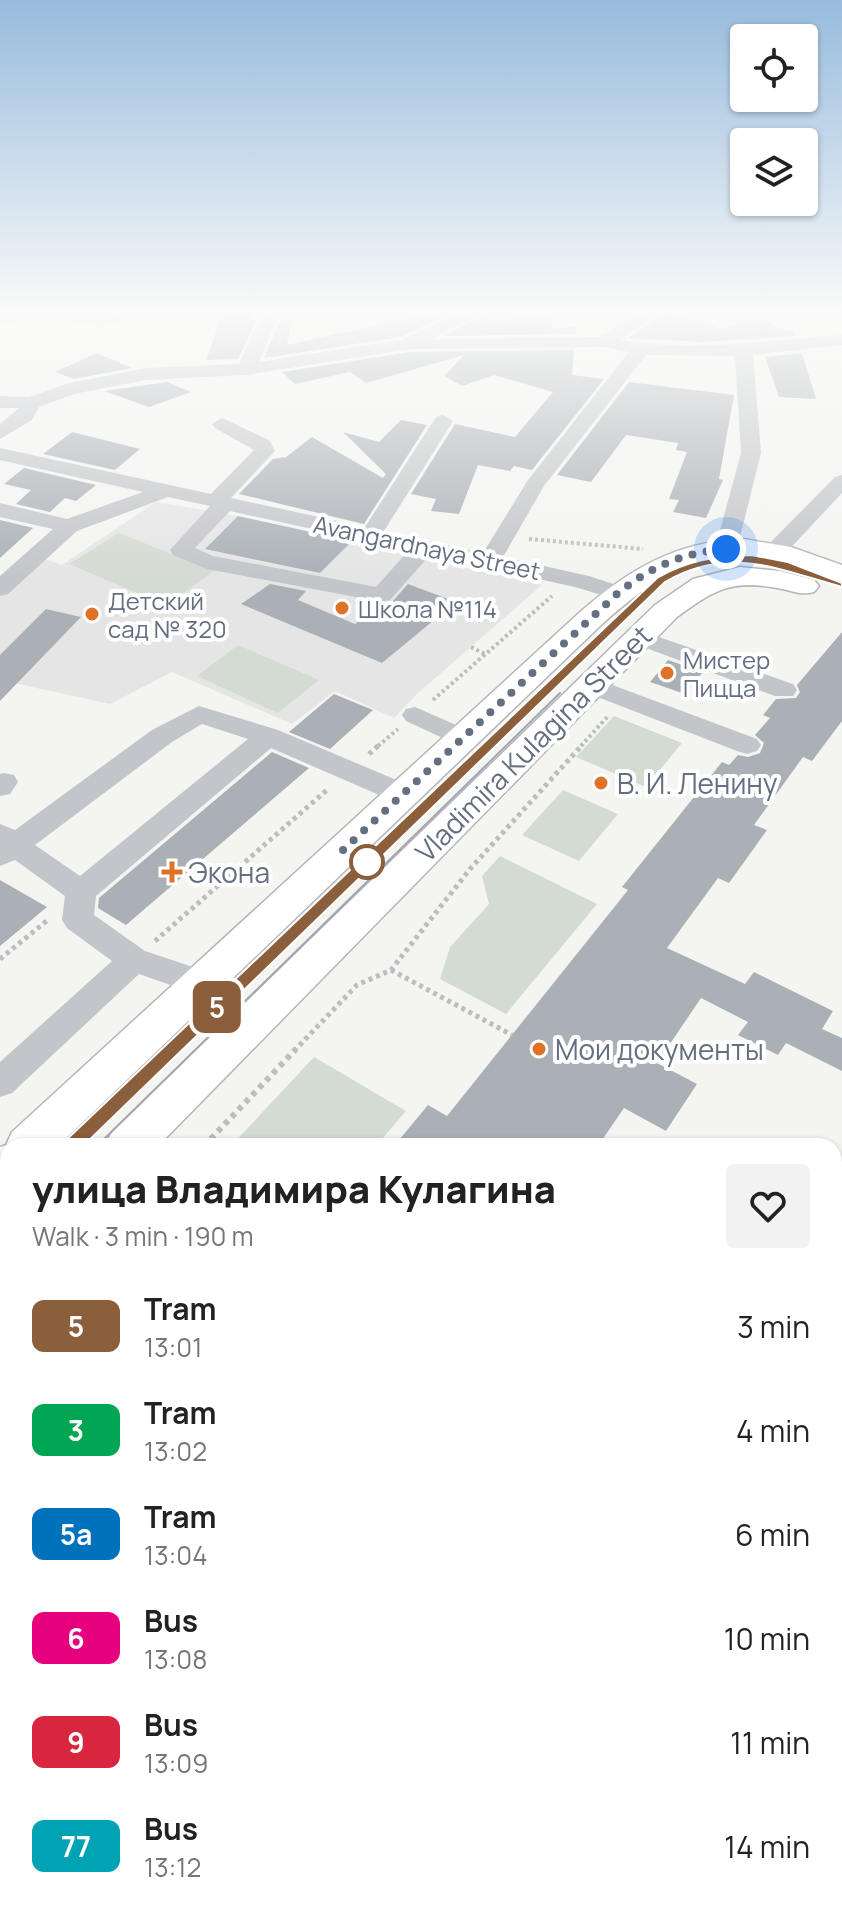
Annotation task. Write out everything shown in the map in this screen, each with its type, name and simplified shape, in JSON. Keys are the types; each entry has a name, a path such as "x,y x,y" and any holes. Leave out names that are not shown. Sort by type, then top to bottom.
{"main road":[{"path":"618,593 644,573 671,559 726,549 774,552 842,575"},
{"name":"Vladimira Kulagina Street","path":"136,1138 608,691 639,637 666,611 704,585 740,576 782,579 842,599"},
{"name":"Vladimira Kulagina Street","path":"37,1138 618,593"}],"street":[{"path":"0,402 31,403 41,399"},
{"path":"489,562 535,484 601,399"},
{"path":"726,549 751,453 747,399"},
{"path":"0,433 25,416 31,403"},
{"path":"371,535 443,421"},
{"path":"222,424 262,444 265,451 181,550 207,562 382,595 424,547"},
{"path":"0,473 10,456"},
{"name":"Avangardnaya Street","path":"10,456 581,581 618,593"},
{"path":"774,552 842,481"},
{"path":"0,589 69,526 167,490"},
{"path":"0,501 6,504 0,510"},
{"path":"0,510 69,526"},
{"path":"639,637 784,690"},
{"path":"608,691 747,745"},
{"path":"81,892 4,845 199,714 268,736 403,794"},
{"path":"415,715 462,738"},
{"path":"202,983 134,960 78,920 81,892 268,736"},
{"path":"0,1083 134,960"}],"path":[{"path":"504,536 657,550"},
{"path":"134,960 560,590"},
{"path":"471,647 487,655"},
{"path":"212,1138 357,985 391,970 608,691"},
{"path":"0,959 81,892"},
{"path":"391,970 512,1035"}],"shaded area":[{"name":"Школа №114","path":"156,502 217,512 542,585 418,693 394,718 335,691 292,724 172,672 110,704 0,680 0,597 41,558 62,565"},
{"path":"119,533 214,571 166,605 69,564"},
{"path":"238,645 319,680 278,713 197,676"},
{"path":"614,716 682,743 646,787 576,757"},
{"path":"563,790 618,814 579,861 522,835"},
{"path":"500,856 597,904 506,1014 440,979 450,947 489,904 482,876"},
{"path":"314,1057 406,1111 383,1138 238,1138"}],"building":[{"path":"128,399 170,399 149,407"},
{"path":"547,399 588,399 532,470 514,466 510,471 478,465 459,514 431,511 436,499 411,494 455,424 515,437"},
{"path":"616,399 733,399 719,479 723,480 706,518 673,512 679,500 669,499 687,452 676,450 678,443 626,435 591,482 557,475"},
{"path":"401,420 427,425 364,524 239,494 273,459 286,457 312,437 383,478 386,474 343,432 379,442"},
{"path":"72,432 140,449 115,470 43,454"},
{"path":"24,468 96,485 76,501 65,498 50,512 16,504 31,490 4,484"},
{"path":"238,516 352,541 320,573 205,549"},
{"path":"0,520 33,528 0,558"},
{"path":"270,584 306,591 298,600 355,624 380,605 392,602 408,584 456,602 382,663 241,604"},
{"path":"46,609 81,617 0,701 0,655"},
{"path":"842,632 842,721 812,761 803,757 754,825 767,830 729,883 718,878 667,948 745,984 754,972 833,1011 822,1029 842,1038 842,1071 786,1043 778,1055 738,1035 748,1022 701,998 657,1063 697,1084 666,1131 624,1108 603,1138 401,1138 428,1105 447,1116 628,890 622,887 722,762 729,765 738,755 748,757 760,753 764,743 755,735 770,718 763,715 776,699 796,698 800,692 797,685"},
{"path":"668,660 703,672 685,694 650,682"},
{"path":"334,694 373,710 330,749 289,732"},
{"path":"272,752 309,768 126,925 98,908 99,898"},
{"path":"0,880 47,907 0,946"}],"tram line":[{"name":"5","path":"80,1138 661,580 683,568 716,559 751,558 784,564 842,583"},
{"path":"80,1138 661,580 708,563 751,561 795,569 842,583"},
{"path":"105,1138 560,693"}],"place":[{"name":"Школа №114","path":"342,608"},
{"name":"Детский сад № 320","path":"92,614"},
{"name":"Мистер Пицца","path":"667,673"},
{"name":"В. И. Ленину","path":"601,783"},
{"name":"Экона","path":"172,872"},
{"name":"Мои документы","path":"539,1049"}],"route":[{"path":"367,862 342,851 618,593 644,573 671,559 699,551 726,549"}]}
